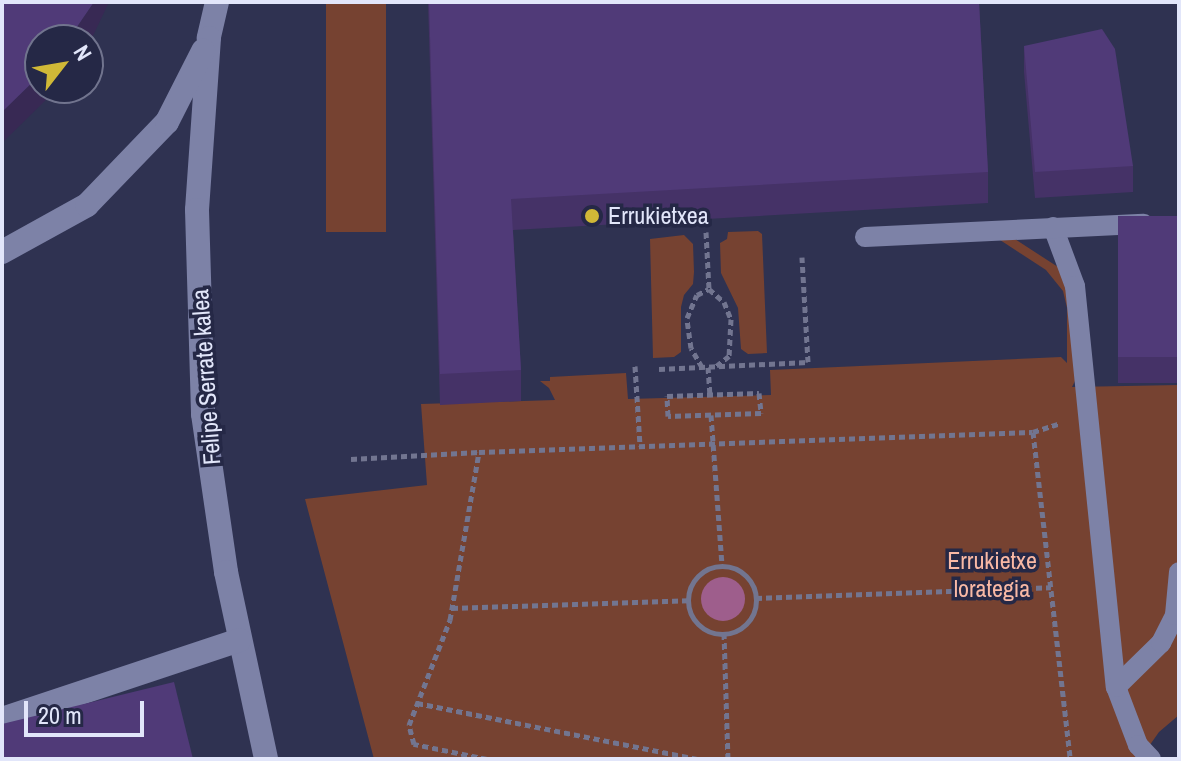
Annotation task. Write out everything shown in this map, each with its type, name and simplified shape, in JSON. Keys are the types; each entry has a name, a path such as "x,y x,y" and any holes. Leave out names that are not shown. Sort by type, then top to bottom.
{"street":[{"path":"2,252 87,205 167,122 209,38 217,2"},
{"name":"Felipe Serrate kalea","path":"209,38 197,210 203,414 239,640 266,759"},
{"path":"2,719 239,640"}],"lane":[{"path":"865,237 1144,224"},
{"path":"1053,227 1075,286 1116,687 1138,745 1151,759"},
{"path":"1116,687 1161,643 1175,615 1179,572"}],"path":[{"path":"706,232 709,289 724,302 731,319 729,356 708,367"},
{"path":"659,369 808,362 802,257"},
{"path":"709,289 697,295 687,318 691,348 708,367 710,395"},
{"path":"635,366 640,446"},
{"path":"759,393 761,413 668,416 667,396 710,395 759,393"},
{"path":"711,415 722,566"},
{"path":"351,459 1033,432 1088,415"},
{"path":"1033,432 1070,759"},
{"path":"479,452 452,608 409,725 414,744 487,759"},
{"path":"722,566 747,576 756,598 753,615 744,626 724,633 705,628 694,619 689,600 693,583 701,574 722,566"},
{"path":"756,598 1051,587"},
{"path":"452,608 689,600"},
{"path":"724,633 728,759"},
{"path":"416,703 698,759"}],"green space":[{"path":"326,2 386,2 386,232 326,232"},
{"path":"758,231 762,234 767,353 748,354 741,349 738,308 721,273 720,243 727,239 728,232"},
{"name":"Errukietxe lorategia","path":"1004,232 1058,267 1067,282 1076,379 1072,387 1179,385 1179,715 1159,732 1140,759 374,759 305,499 427,485 421,404 555,400 549,388 540,381 550,381 550,377 626,373 628,399 771,395 770,370 1061,357 1067,363 1067,308 1063,291 1046,270 997,238"},
{"path":"684,235 693,244 694,272 693,284 684,295 681,307 681,352 674,357 653,358 650,239"}],"shaded area":[{"path":"723,577 739,583 745,599 739,615 723,621 707,615 701,599 707,583"}],"building":[{"path":"2,2 94,2 79,24 24,24 24,91 2,112"},
{"name":"Errukietxea","path":"429,2 979,2 988,172 511,199 521,370 440,374"},
{"path":"1102,29 1115,49 1133,166 1035,172 1024,46"},
{"path":"1118,216 1179,216 1179,357 1118,357"},
{"path":"174,682 193,759 2,759 2,724"}],"place":[{"name":"Errukietxea","path":"592,216"}]}
